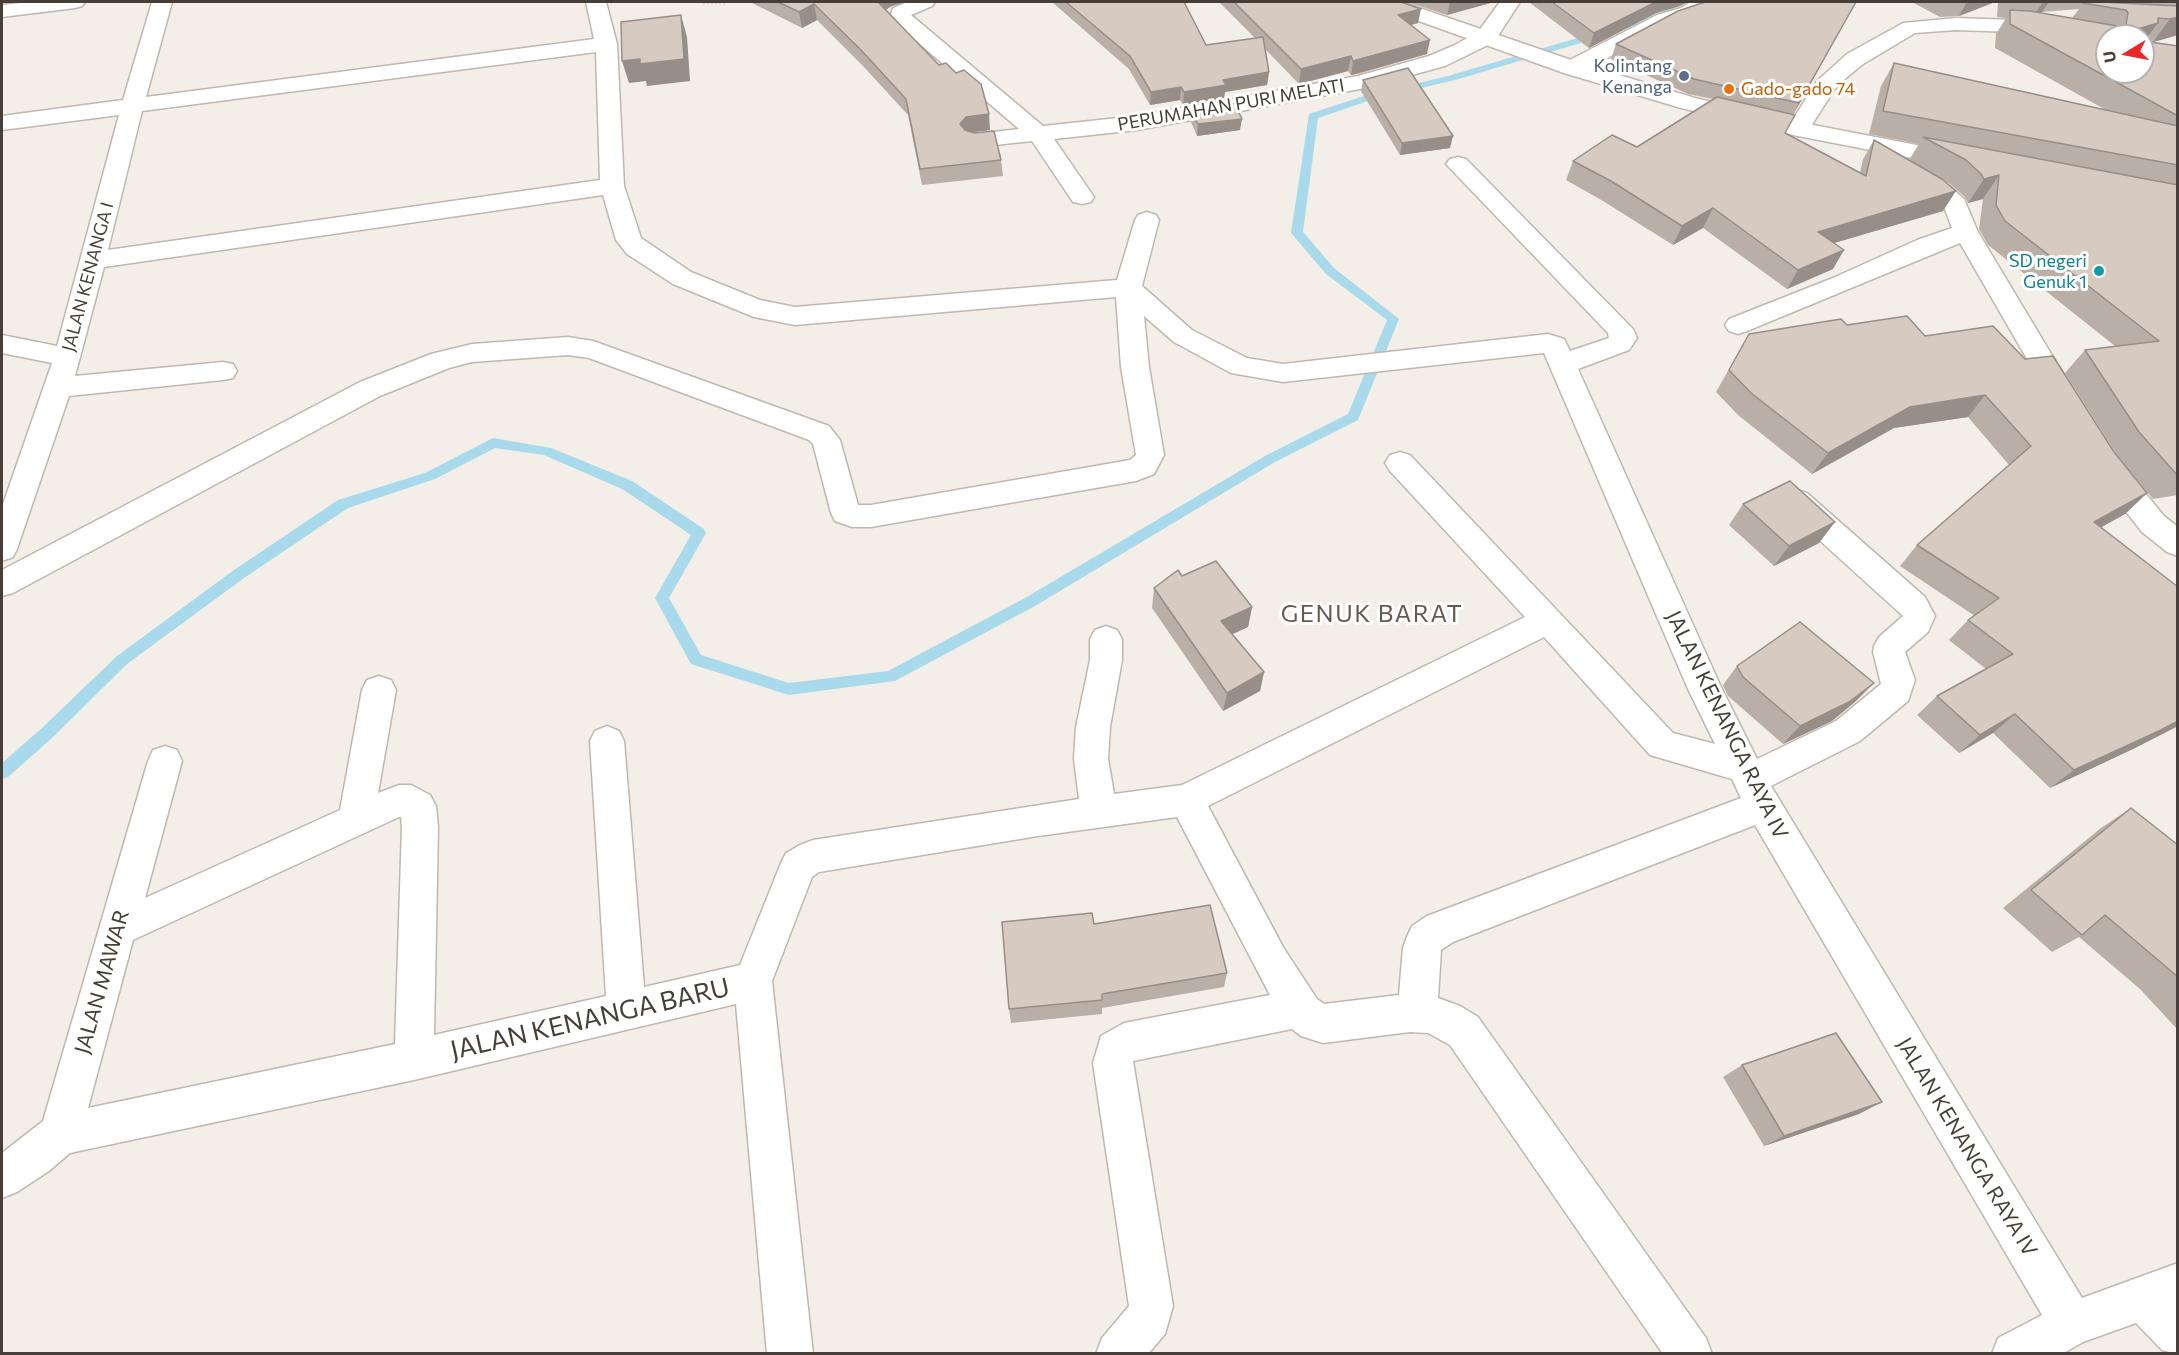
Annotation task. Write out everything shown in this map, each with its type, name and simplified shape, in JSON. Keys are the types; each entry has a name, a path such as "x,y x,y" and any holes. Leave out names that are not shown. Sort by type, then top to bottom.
{"street":[{"path":"2,11 75,2"},
{"name":"JALAN KENANGA I","path":"2,549 68,357 132,107 162,2"},
{"path":"596,2 606,44 612,186 628,240 636,248 682,279 754,308 795,316 1128,288"},
{"path":"925,2 900,12 900,17 1040,134 1082,197"},
{"path":"1384,2 1565,65 1689,103 1798,129 1979,164"},
{"path":"1494,40 1510,2"},
{"path":"1565,65 1664,19 1688,12 1703,2"},
{"path":"2015,26 2078,16"},
{"path":"1798,129 1825,86 1838,73 1855,59 1910,27 1946,24 2015,26 2095,40"},
{"name":"PERUMAHAN PURI MELATI","path":"976,140 1137,123 1360,82 1437,61 1494,40"},
{"path":"2,123 606,44"},
{"path":"1851,140 1946,196 1960,212 1966,232 2075,416"},
{"path":"1458,164 1608,315 1623,335 1623,342 1563,364"},
{"path":"93,260 612,186"},
{"path":"2,584 370,389 441,361 472,353 568,346 592,350 819,433 826,440 843,506 846,513 852,516 870,516 1136,470 1149,461 1150,455 1136,367 1128,288 1147,220"},
{"path":"1738,325 1842,284 1926,246 1966,232"},
{"name":"JALAN KENANGA RAYA IV","path":"1128,288 1183,336 1241,366 1283,374 1414,357 1548,343 1554,345 1705,689 1753,784 2072,1324"},
{"path":"2,344 68,357"},
{"path":"58,387 223,371"},
{"path":"2093,445 2130,498 2153,524 2178,544"},
{"path":"1400,463 1662,745 1753,784"},
{"path":"1417,1013 1422,948 1425,939 1440,929 1753,784 1848,731 1896,691 1898,680 1889,652 1890,645 1917,623 1919,616 1914,606 1790,496"},
{"path":"753,981 794,875 804,861 813,857 1186,800 1548,620"},
{"path":"1099,812 1091,759 1093,727 1106,660 1106,639"},
{"path":"356,820 379,690"},
{"path":"606,741 626,1011"},
{"name":"JALAN MAWAR","path":"60,1134 165,761"},
{"path":"1186,800 1270,960 1299,1008 1315,1022 1323,1024 1417,1013 1446,1020 1464,1031 1690,1353"},
{"path":"117,929 399,801 411,801 418,806 420,827 414,1060"},
{"name":"JALAN KENANGA BARU","path":"60,1134 414,1060 753,981 790,1353"},
{"path":"1118,1353 1149,1318 1151,1306 1113,1064 1115,1050 1124,1043 1299,1008"},
{"path":"2,1177 34,1156 60,1134"},
{"path":"2014,1353 2072,1324 2160,1291 2178,1334"}],"path":[{"path":"704,2 728,2"}],"building":[{"path":"778,2 878,2 939,65 946,63 956,73 964,70 981,84 989,114 966,117 960,124 965,130 974,133 994,131 1001,160 920,169 906,99 814,4 799,12"},
{"path":"1066,2 1184,2 1206,45 1263,37 1269,72 1223,80 1226,85 1184,92 1181,87 1151,92 1130,56"},
{"path":"1234,2 1401,2 1421,9 1398,15 1430,40 1353,61 1351,56 1301,69"},
{"path":"1552,2 1656,2 1594,33"},
{"path":"1705,2 1856,2 1799,103 1694,79 1616,44 1678,11"},
{"path":"2082,3 2178,6 2178,17 2158,18 2158,23 2155,24 2126,24 2128,13 2126,10"},
{"path":"2010,10 2030,11 2106,24 2095,24 2095,71 2010,24"},
{"path":"681,15 684,59 640,64 640,59 622,61 621,22"},
{"path":"2155,43 2178,46 2178,116 2120,84 2155,84"},
{"path":"1894,63 2178,126 2178,165 1883,111"},
{"path":"1408,68 1453,136 1402,143 1363,80"},
{"path":"1717,97 1795,115 1785,133 1866,176 1874,140 1942,179 1956,191 1818,232 1844,250 1798,270 1713,208 1682,226 1611,181 1573,161 1612,135 1637,147"},
{"path":"1234,103 1242,119 1198,124 1191,111"},
{"path":"1923,137 2178,185 2178,476 2139,432 2085,350 2159,341 2005,221 1996,205 1999,175 1984,179 1966,160"},
{"path":"1907,316 1925,336 1993,326 2025,359 2053,356 2114,452 2147,493 2094,522 2178,587 2178,721 2074,770 2015,714 1980,735 1937,696 2013,654 1968,620 1999,598 1917,545 2031,446 1985,395 1910,407 1828,453 1751,393 1729,370 1749,334 1841,319 1847,325"},
{"path":"1790,481 1835,522 1789,546 1743,504"},
{"path":"1216,561 1252,607 1221,621 1264,672 1227,693 1154,588 1178,570 1182,576"},
{"path":"1800,622 1874,683 1849,702 1800,726 1743,677 1737,666"},
{"path":"2131,808 2178,845 2178,977 2105,915 2082,935 2031,890"},
{"path":"1210,905 1227,973 1102,994 1102,1000 1009,1009 1002,922 1092,913 1094,924"},
{"path":"1836,1033 1882,1102 1784,1136 1742,1065"}],"waterway":[{"path":"1626,26 1684,2"},
{"path":"2,772 47,733 122,660 239,574 343,504 430,476 493,443 546,451 627,485 699,533 662,598 696,660 789,689 890,677 1030,602 1270,459 1353,417 1393,319 1330,271 1297,233 1313,116 1368,98 1451,78 1598,35"}],"place":[{"name":"Kolintang Kenanga","path":"1684,76"},
{"name":"Gado-gado 74","path":"1729,89"},
{"name":"SD negeri Genuk 1","path":"2099,271"}],"district":[{"name":"GENUK BARAT","path":"1372,614"}]}
